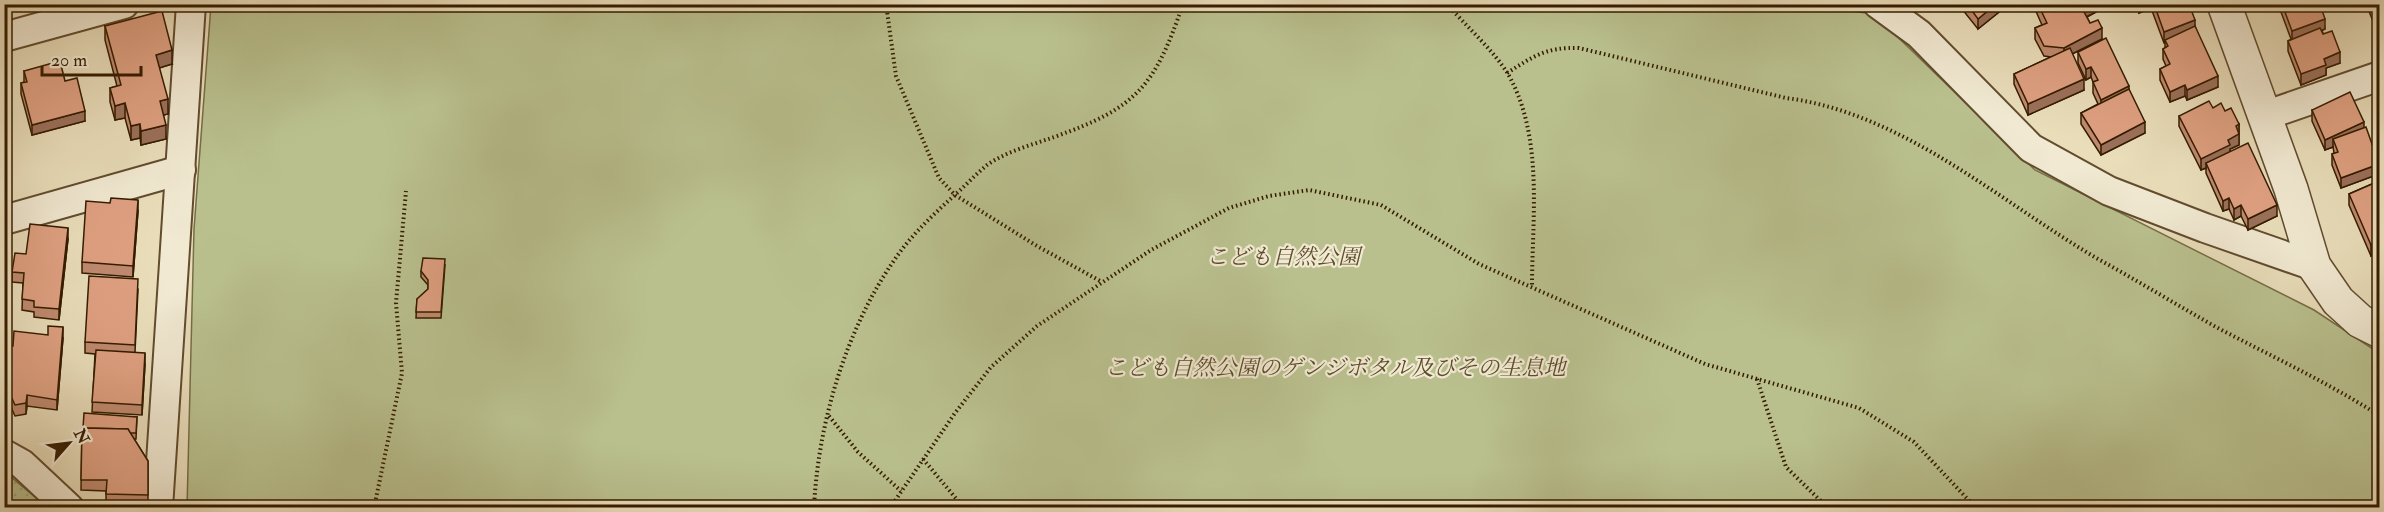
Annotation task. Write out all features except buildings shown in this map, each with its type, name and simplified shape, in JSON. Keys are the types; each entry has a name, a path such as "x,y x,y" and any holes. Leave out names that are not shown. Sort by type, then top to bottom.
{"street":[{"path":"4,38 124,4"},
{"path":"158,507 191,4"},
{"path":"1878,4 1919,34 2031,148 2109,191 2215,232 2314,266"},
{"path":"2224,4 2291,189 2314,266 2338,300 2360,321 2379,331"},
{"path":"2264,117 2379,76"},
{"path":"4,220 181,170"},
{"path":"4,454 22,464 69,507"}],"path":[{"path":"886,4 900,87 935,170 955,195 1037,246 1103,282"},
{"path":"814,507 815,481 828,415 848,350 895,258 931,217 987,165 1008,153 1081,127 1128,104 1158,66 1183,4"},
{"path":"1448,4 1507,73 1523,109 1529,135 1532,287"},
{"path":"1507,73 1540,52 1558,48 1579,48 1786,98 1815,102 1873,124 1932,152 2067,240 2216,327 2339,390 2379,416"},
{"path":"890,507 991,367 1037,326 1151,250 1229,208 1269,196 1309,190 1381,205 1479,264 1705,364 1859,408 1914,442 1976,507"},
{"path":"374,507 402,373 396,303 406,191"},
{"path":"1757,379 1786,467 1828,507"},
{"path":"828,415 858,452 901,491"},
{"path":"923,459 964,507"}],"green space":[{"name":"こども自然公園","path":"1798,4 1874,14 2035,170 2314,310 2379,353 2379,507 187,508 194,229 211,5"},
{"path":"4,472 6,473 47,507 5,507"}],"park label":[{"name":"こども自然公園のゲンジボタル及びその生息地","path":"1335,367"}]}
